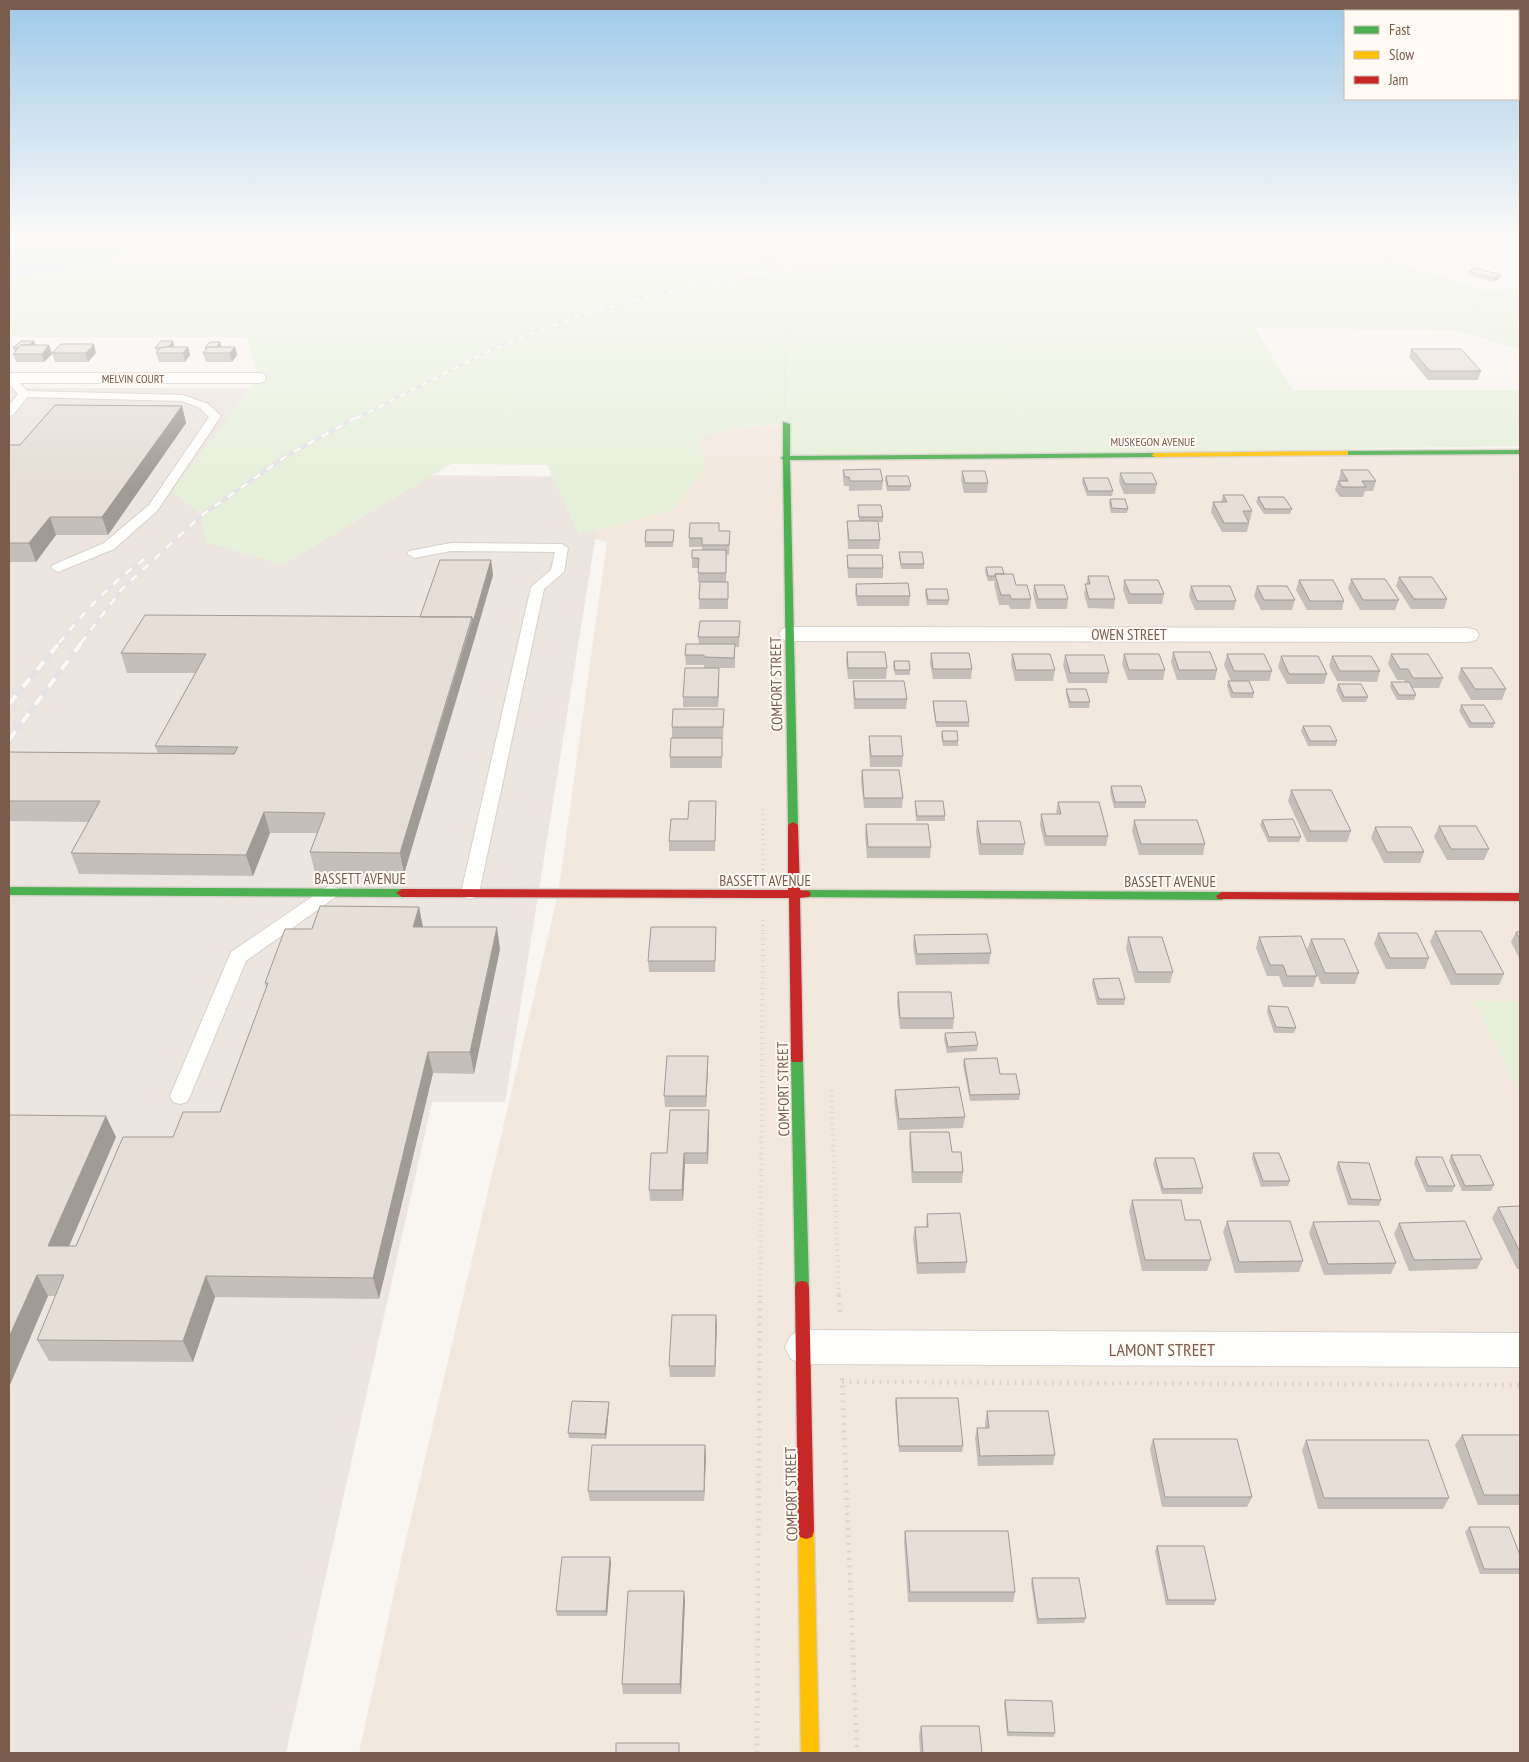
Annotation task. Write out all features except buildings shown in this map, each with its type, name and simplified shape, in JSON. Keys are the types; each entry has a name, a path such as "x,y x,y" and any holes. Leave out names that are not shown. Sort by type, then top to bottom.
{"street":[{"name":"MELVIN COURT","path":"9,378 258,378"},
{"name":"COMFORT STREET","path":"786,424 785,458 804,1347 810,1753"},
{"name":"MUSKEGON AVENUE","path":"785,458 1520,452"},
{"name":"OWEN STREET","path":"790,634 1468,635"},
{"name":"BASSETT AVENUE","path":"9,891 1520,897"},
{"name":"LAMONT STREET","path":"804,1347 1520,1350"}],"lane":[{"path":"9,378 24,394 184,398 204,406 215,416 153,508 109,546 58,568"},
{"path":"9,413 24,394"},
{"path":"414,554 451,548 562,548 557,572 538,587 470,893"},
{"path":"180,1096 238,957 332,892"}],"path":[{"path":"785,322 786,424"},
{"path":"1488,322 1520,347"},
{"path":"757,1753 763,805"},
{"path":"842,1382 1520,1385"}],"shaded area":[{"path":"9,388 250,388 187,473 605,477 505,1102 432,1102 286,1753 9,1753"},
{"path":"786,424 786,458 1520,452 1520,1753 359,1753 403,1552 558,894 607,542 579,534 700,437 732,429"}],"green space":[{"path":"9,322 1520,322 1520,350 1460,331 1254,327 1293,390 1520,390 1520,446 785,458 785,424 732,429 700,437 704,468 673,510 579,534 547,465 451,464 283,565 206,542 201,515 172,491 258,378 247,337 9,337"},
{"path":"1474,1001 1520,1001 1520,1094"}],"railway":[{"path":"357,418 489,351 561,322"},
{"path":"81,643 122,589 202,515 288,455 359,416"},
{"path":"59,643 79,619 121,577 146,558"},
{"path":"9,704 60,642"},
{"path":"9,740 82,642"}],"traffic: fast":[{"path":"786,424 793,825"},
{"path":"1345,453 1520,452"},
{"path":"785,458 1155,455"},
{"path":"9,891 402,893"},
{"path":"805,894 1222,896"},
{"path":"797,1059 802,1287"}],"traffic: slow":[{"path":"1155,455 1345,453"},
{"path":"806,1531 810,1753"}],"traffic: jam":[{"path":"793,825 797,1059"},
{"path":"402,893 805,894"},
{"path":"1222,896 1520,897"},
{"path":"802,1287 806,1531"}]}
